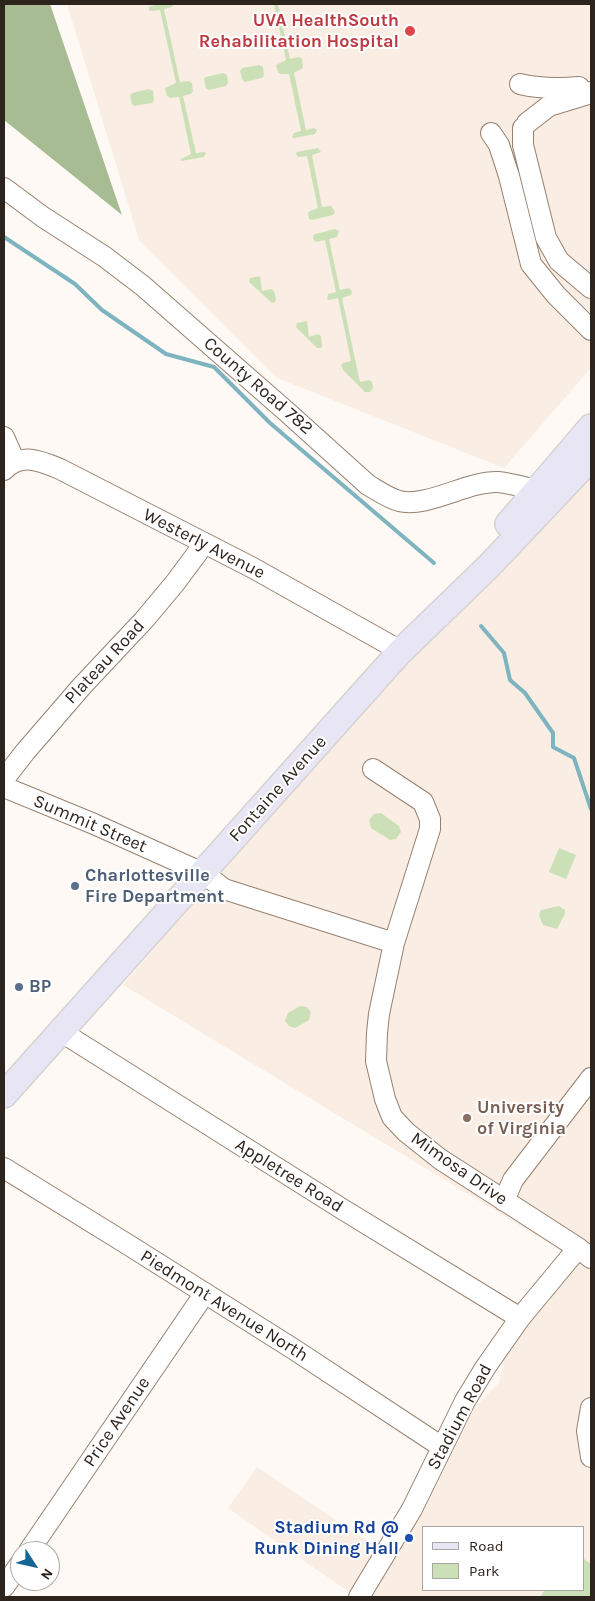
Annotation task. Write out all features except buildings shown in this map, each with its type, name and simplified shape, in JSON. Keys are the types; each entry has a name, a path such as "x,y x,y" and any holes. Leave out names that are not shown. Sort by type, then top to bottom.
{"main road":[{"name":"Fontaine Avenue","path":"4,1095 406,646 591,427"},
{"name":"Fontaine Avenue","path":"406,646 489,566 591,458"}],"street":[{"path":"520,84 562,90 591,87"},
{"path":"591,92 549,106 525,126 523,145 546,238 559,261 591,288"},
{"path":"491,133 499,145 509,176 531,264 556,295 591,330"},
{"name":"County Road 782","path":"4,188 43,217 105,257 143,286 368,484 381,492 398,501 415,502 498,482 536,490"},
{"path":"4,437 9,466"},
{"name":"Westerly Avenue","path":"9,466 26,459 36,459 60,469 253,568 390,644 406,646"},
{"name":"Plateau Road","path":"4,779 82,686 144,620 204,544"},
{"name":"Mimosa Drive","path":"373,769 423,802 430,819 430,829 394,943 377,1033 376,1061 384,1099 392,1117 406,1132 440,1159 585,1253"},
{"name":"Summit Street","path":"4,787 94,824 203,873"},
{"path":"203,873 224,889 394,943"},
{"name":"Appletree Road","path":"60,1031 339,1207 520,1318"},
{"path":"504,1201 513,1180 591,1078"},
{"name":"Piedmont Avenue North","path":"4,1168 204,1293 442,1447"},
{"name":"Stadium Road","path":"359,1597 412,1509 465,1401 485,1368 520,1318 585,1253"},
{"name":"Price Avenue","path":"36,1541 204,1293"},
{"path":"591,1408 587,1431 591,1457"}],"shaded area":[{"path":"67,4 591,4 591,368 504,468 277,378 139,240"},
{"name":"University of Virginia","path":"591,476 591,1597 356,1597 228,1508 257,1467 385,1553 394,1538 403,1544 427,1505 475,1407 499,1383 515,1310 562,1251 123,985 274,807 398,671"}],"green space":[{"path":"4,4 50,4 122,215 4,120"},
{"path":"157,4 174,4 172,7 164,9 180,82 189,81 192,83 193,91 191,94 183,96 196,153 206,153 204,157 181,161 181,159 191,154 179,97 170,98 167,96 165,88 176,83 160,10 149,10 149,7"},
{"path":"274,4 278,4 290,59 299,57 302,59 303,68 294,73 306,130 314,128 317,130 315,134 292,137 294,133 301,131 289,74 278,73 276,65 286,60"},
{"path":"259,65 263,67 264,75 262,78 245,82 242,79 240,71 242,68"},
{"path":"223,73 227,75 228,83 226,86 209,90 206,88 204,79 206,77"},
{"path":"149,89 153,91 154,100 152,103 134,106 132,104 130,96 132,93"},
{"path":"318,148 321,152 312,155 322,207 331,206 335,212 333,215 312,220 309,219 308,213 318,208 307,156 298,157 296,154 297,152"},
{"path":"335,229 339,231 337,237 329,239 340,290 349,288 352,293 342,298 360,382 369,380 372,382 373,388 370,392 365,392 343,370 341,365 351,361 338,298 327,299 328,294 336,292 325,240 316,242 313,239 315,234"},
{"path":"260,276 262,291 271,289 274,291 276,300 274,303 249,282 250,278"},
{"path":"307,321 309,337 318,334 321,336 321,348 317,348 296,327 297,323"},
{"path":"381,813 399,826 401,832 396,839 390,840 371,828 369,820 374,814"},
{"path":"559,848 576,855 566,879 549,872"},
{"path":"559,906 565,910 565,914 557,929 543,925 539,915 541,910"},
{"path":"300,1006 307,1007 311,1012 309,1020 295,1028 289,1026 285,1021 288,1013"},
{"path":"585,1560 591,1564 591,1597 540,1597 544,1591 585,1591"}],"waterway":[{"path":"4,237 75,284 102,310 166,354 214,367 270,423 434,563"},
{"path":"481,626 504,653 510,680 525,693 553,733 553,747 574,758 591,809"}],"place":[{"name":"UVA HealthSouth Rehabilitation Hospital","path":"410,31"},
{"name":"Charlottesville Fire Department","path":"75,886"},
{"name":"BP","path":"19,987"},
{"name":"University of Virginia","path":"467,1118"},
{"name":"Stadium Rd @ Runk Dining Hall","path":"409,1538"}]}
